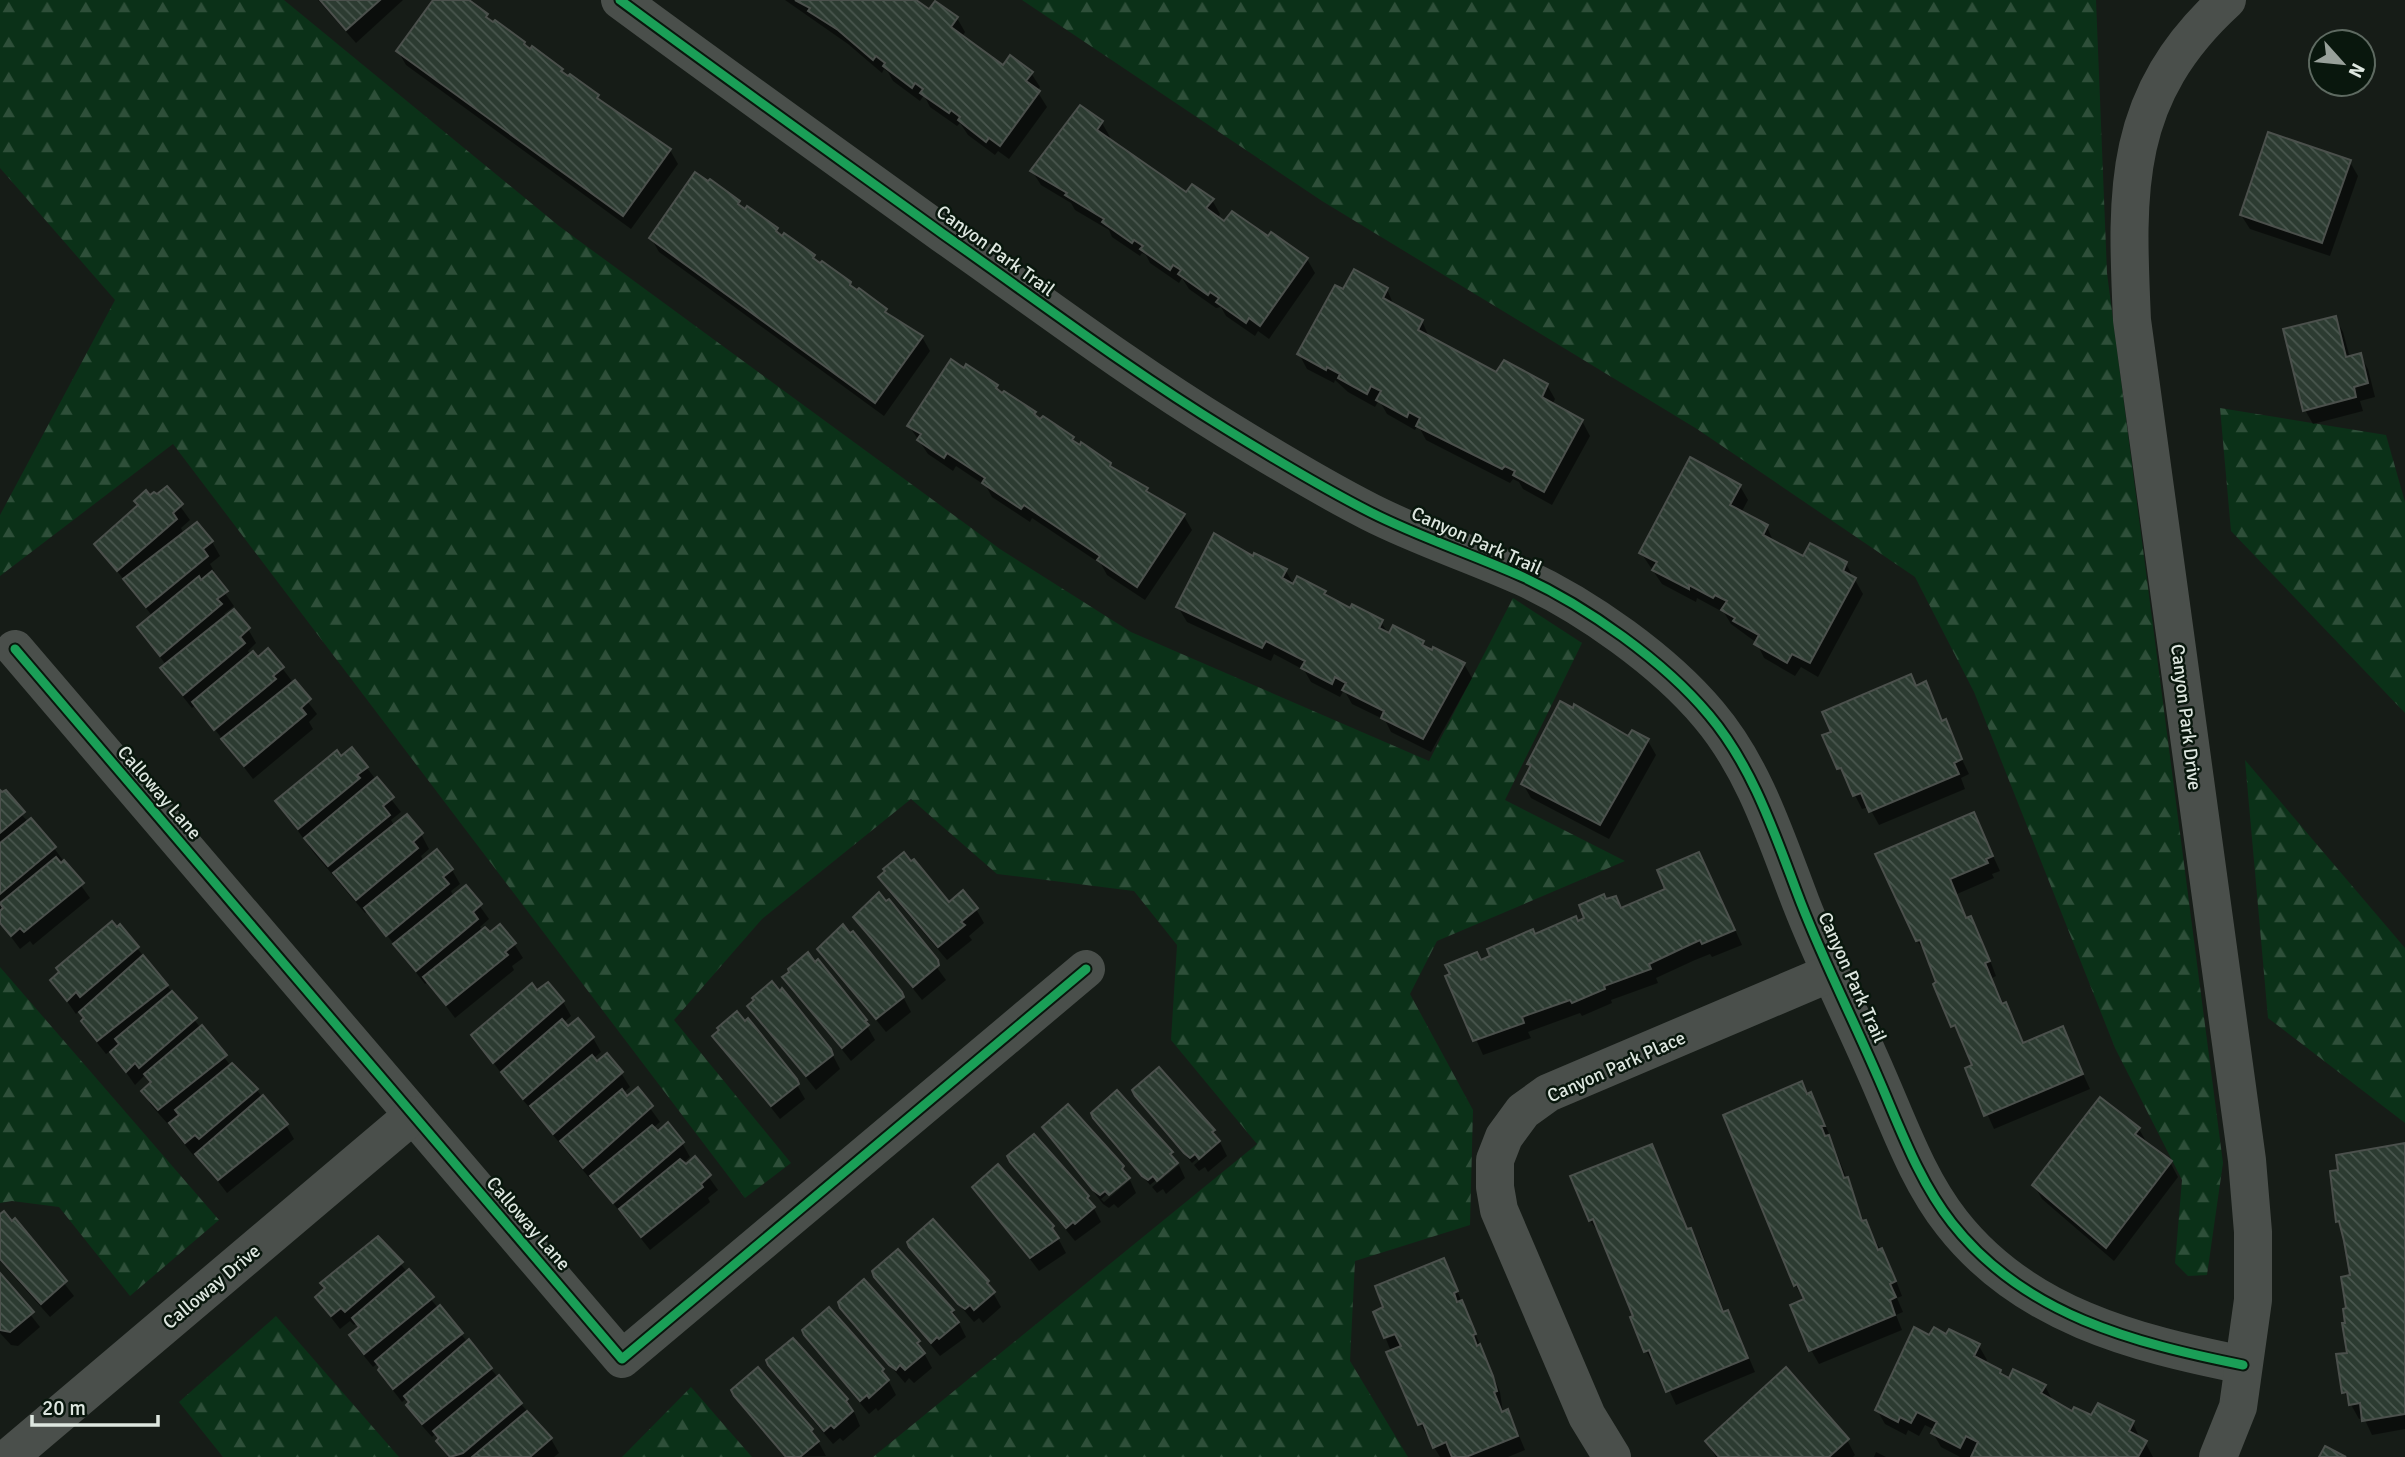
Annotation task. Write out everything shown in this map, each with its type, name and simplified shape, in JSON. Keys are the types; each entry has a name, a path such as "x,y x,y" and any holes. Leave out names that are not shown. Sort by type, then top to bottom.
{"street":[{"name":"Canyon Park Trail","path":"620,0 1132,369 1229,430 1370,512 1527,579 1605,625 1670,676 1709,715 1743,765 1763,805 1828,974 1923,1177 1952,1223 1988,1261 2024,1289 2070,1317 2162,1348 2244,1365"},
{"name":"Canyon Park Drive","path":"2218,1457 2238,1408 2253,1300 2253,1232 2247,1160 2132,320 2127,216 2134,154 2153,97 2176,58 2206,20 2227,0"},
{"name":"Calloway Lane","path":"15,649 622,1359 1086,969"},
{"name":"Canyon Park Place","path":"1612,1457 1587,1416 1499,1210 1494,1160 1504,1137 1523,1111 1548,1093 1828,974"},
{"name":"Calloway Drive","path":"9,1457 413,1115"}],"green space":[{"path":"0,0 284,0 559,226 1000,549 1131,632 1429,761 1513,598 1582,643 1505,800 1625,861 1437,941 1410,994 1473,1110 1470,1225 1355,1261 1350,1361 1408,1457 873,1457 1257,1144 1171,1040 1177,945 1134,891 997,874 911,799 762,919 674,1020 791,1163 745,1198 173,444 0,576 0,515 115,300 0,168"},
{"path":"1022,0 2096,0 2107,273 2223,1163 2207,1275 2188,1276 2175,1263 2182,1180 2115,1048 1974,692 1915,577 1697,429 1322,201"},
{"path":"2220,408 2386,435 2405,502 2405,713 2231,531"},
{"path":"2245,760 2405,948 2405,1123 2268,1018"},
{"path":"0,967 219,1220 130,1296 59,1207 12,1201 0,1203"},
{"path":"276,1316 399,1457 223,1457 179,1402"},
{"path":"691,1387 752,1457 622,1457"}],"building":[{"path":"320,0 380,0 346,30"},
{"path":"433,0 469,0 488,14 486,17 493,22 495,20 525,42 530,49 532,46 563,69 561,71 568,76 570,74 599,95 597,98 671,149 623,216 396,51"},
{"path":"795,0 916,0 929,9 935,1 958,17 951,27 1003,65 1010,55 1033,72 1026,81 1040,91 1000,146 989,138 986,142 958,120 960,117 951,110 949,113 920,93 923,89 915,83 912,88 883,66 885,63 876,56 873,60 838,30 808,11 810,8"},
{"path":"1080,105 1103,121 1097,130 1186,192 1192,184 1214,199 1206,208 1224,221 1232,211 1268,236 1271,232 1308,258 1260,326 1249,318 1246,323 1216,302 1219,298 1210,292 1208,295 1178,274 1181,270 1173,265 1170,270 1140,249 1143,246 1134,240 1132,243 1102,222 1104,219 1030,171"},
{"path":"2268,132 2351,160 2322,243 2240,215"},
{"path":"695,172 708,181 710,179 740,201 738,204 745,209 747,206 778,228 776,231 782,236 784,233 815,255 813,258 820,263 822,261 851,282 850,285 857,290 859,288 887,309 885,312 923,336 875,403 649,238"},
{"path":"1354,269 1388,288 1383,298 1423,320 1418,330 1496,372 1504,360 1548,384 1542,397 1583,420 1544,492 1513,475 1515,471 1505,466 1502,469 1416,426 1420,418 1409,412 1407,417 1376,400 1381,391 1371,386 1367,394 1338,378 1340,374 1327,367 1326,370 1297,354 1335,285 1343,289"},
{"path":"2336,316 2346,357 2361,353 2368,383 2354,387 2356,397 2303,411 2283,329"},
{"path":"951,359 964,368 966,364 998,385 996,388 1002,393 1004,391 1036,412 1034,414 1040,419 1043,416 1074,437 1072,440 1080,445 1081,442 1111,463 1110,466 1148,488 1146,491 1185,514 1137,587 1097,560 1100,556 1024,505 1021,509 982,483 985,478 947,453 944,458 917,440 921,434 907,426"},
{"path":"1690,457 1741,485 1730,505 1768,525 1763,535 1803,556 1810,543 1847,562 1843,571 1856,578 1810,663 1792,654 1787,663 1754,644 1759,635 1733,621 1735,618 1721,610 1727,601 1715,595 1713,598 1689,585 1689,589 1652,570 1657,562 1639,553"},
{"path":"167,486 183,504 173,513 177,519 117,571 94,544 138,505 134,501 146,490 150,495 154,492 157,494"},
{"path":"197,522 213,541 203,549 208,556 146,607 123,579"},
{"path":"1214,533 1253,556 1254,553 1287,569 1282,578 1293,584 1297,576 1326,591 1324,594 1350,608 1352,604 1383,620 1379,628 1389,633 1393,625 1424,641 1422,645 1432,650 1433,647 1465,663 1423,739 1381,718 1384,711 1342,690 1346,683 1335,677 1332,684 1301,668 1305,661 1266,641 1262,648 1176,607"},
{"path":"212,571 228,591 217,599 222,604 160,656 137,627 199,576 201,580"},
{"path":"234,609 250,628 240,637 245,643 183,695 160,668"},
{"path":"268,648 284,667 273,676 276,679 214,730 192,702 253,651 258,657"},
{"path":"1911,674 1916,686 1926,681 1942,721 1946,719 1962,759 1954,763 1959,774 1869,812 1861,793 1853,796 1841,768 1837,769 1822,735 1831,732 1822,712"},
{"path":"295,680 311,699 301,708 306,714 244,766 221,739"},
{"path":"1560,701 1573,708 1574,704 1628,736 1632,730 1649,739 1600,825 1521,784 1531,765 1527,764"},
{"path":"352,747 368,767 357,775 360,778 298,829 275,801 337,750 341,756"},
{"path":"377,777 394,797 383,806 390,815 328,866 304,838"},
{"path":"0,790 6,790 25,812 0,833"},
{"path":"1974,812 1993,856 1986,859 1988,863 1950,879 1966,918 1971,916 1990,961 1985,963 2002,1004 2006,1002 2023,1043 2063,1026 2083,1074 1984,1116 1965,1068 1972,1065 1955,1025 1951,1027 1933,984 1936,982 1920,940 1916,941 1875,854"},
{"path":"407,814 423,833 413,842 418,848 356,900 333,873"},
{"path":"31,818 56,847 0,894 0,843"},
{"path":"437,849 453,869 443,877 449,884 386,936 364,908"},
{"path":"904,852 911,861 914,859 949,902 963,890 978,908 961,922 965,925 938,947 878,877 885,871 883,869"},
{"path":"1699,852 1735,930 1702,944 1700,940 1649,964 1651,969 1604,986 1605,989 1572,1003 1570,1000 1522,1017 1524,1023 1473,1041 1445,976 1450,974 1445,965 1477,952 1481,960 1490,956 1487,949 1533,929 1535,934 1576,916 1578,921 1584,918 1579,905 1604,894 1606,899 1616,896 1621,908 1665,889 1657,870"},
{"path":"56,857 61,863 64,860 84,883 24,932 20,928 11,936 0,923 0,911 3,908 0,903"},
{"path":"466,885 482,904 473,912 478,919 416,971 393,944"},
{"path":"879,892 886,901 889,899 938,960 939,965 913,987 853,917"},
{"path":"112,921 117,927 120,924 139,947 80,997 76,992 67,1001 50,980 59,972 56,968"},
{"path":"500,924 516,943 505,952 508,955 446,1005 423,977 485,927 490,932"},
{"path":"843,924 850,933 853,931 904,997 876,1019 817,949"},
{"path":"808,952 815,962 818,959 869,1025 842,1048 782,977"},
{"path":"143,955 168,985 97,1041 81,1021 84,1018 79,1012"},
{"path":"772,981 780,991 782,988 831,1049 833,1055 806,1076 747,1006 754,1000 752,998"},
{"path":"548,982 564,1001 493,1063 471,1035 532,983 537,990"},
{"path":"172,991 197,1018 139,1068 135,1063 126,1072 110,1052 119,1044 115,1039"},
{"path":"737,1011 745,1021 748,1018 799,1084 771,1106 712,1036 719,1030 717,1028"},
{"path":"578,1018 594,1037 523,1099 501,1072 562,1019 568,1026"},
{"path":"202,1025 227,1055 158,1110 141,1091 151,1082 144,1074"},
{"path":"607,1053 623,1072 553,1134 530,1106 592,1055 597,1061"},
{"path":"232,1063 258,1089 199,1139 195,1135 185,1143 169,1123 179,1115 175,1110"},
{"path":"1159,1067 1215,1130 1212,1132 1220,1141 1199,1159 1195,1154 1190,1158 1184,1153 1132,1090"},
{"path":"1802,1081 1807,1094 1811,1092 1825,1126 1821,1126 1825,1136 1829,1135 1844,1178 1848,1177 1862,1221 1866,1220 1878,1250 1882,1248 1896,1281 1890,1284 1896,1297 1890,1300 1895,1315 1809,1351 1790,1305 1804,1299 1797,1284 1794,1286 1723,1115"},
{"path":"638,1087 653,1106 583,1168 560,1141 622,1089 627,1096"},
{"path":"1117,1090 1173,1152 1170,1154 1178,1163 1157,1181 1153,1176 1148,1180 1142,1176 1093,1118 1091,1113"},
{"path":"263,1095 288,1124 218,1180 195,1154"},
{"path":"2100,1097 2140,1128 2135,1134 2172,1161 2106,1248 2032,1185"},
{"path":"1068,1104 1124,1166 1122,1169 1130,1178 1109,1195 1105,1191 1100,1195 1093,1190 1042,1127"},
{"path":"668,1122 684,1142 613,1203 590,1176 652,1125 658,1131"},
{"path":"1034,1134 1089,1196 1087,1198 1095,1207 1066,1228 1007,1156"},
{"path":"2405,1143 2405,1414 2362,1421 2360,1403 2349,1405 2347,1392 2342,1393 2336,1354 2347,1353 2342,1323 2345,1323 2343,1309 2346,1308 2341,1277 2350,1275 2339,1221 2336,1222 2330,1171 2338,1170 2336,1155"},
{"path":"1652,1144 1687,1229 1691,1228 1723,1312 1728,1310 1748,1358 1666,1392 1649,1350 1644,1352 1630,1317 1633,1316 1593,1219 1589,1221 1570,1176"},
{"path":"695,1156 711,1175 701,1184 703,1187 641,1237 619,1209 680,1159 686,1164"},
{"path":"998,1164 1054,1226 1052,1228 1059,1238 1030,1258 972,1187"},
{"path":"4,1211 12,1221 15,1218 67,1281 41,1304 0,1259 0,1214"},
{"path":"933,1219 989,1281 987,1283 995,1292 974,1310 970,1305 965,1309 958,1304 909,1247 907,1242"},
{"path":"378,1236 403,1262 345,1312 341,1308 331,1316 315,1297 325,1288 320,1283"},
{"path":"898,1249 954,1310 951,1312 959,1322 931,1343 874,1277 872,1271"},
{"path":"1444,1258 1458,1291 1454,1293 1457,1302 1462,1300 1476,1334 1473,1335 1477,1346 1480,1344 1493,1376 1497,1391 1494,1392 1502,1412 1508,1409 1518,1436 1466,1457 1452,1457 1446,1442 1433,1448 1423,1423 1418,1425 1386,1352 1401,1346 1395,1334 1384,1338 1373,1312 1383,1307 1375,1286"},
{"path":"409,1269 434,1297 364,1354 349,1335 359,1327 352,1318"},
{"path":"0,1273 34,1312 10,1332 0,1330"},
{"path":"864,1279 920,1341 917,1343 925,1353 905,1370 900,1365 896,1370 889,1365 840,1308 838,1302"},
{"path":"440,1305 463,1333 393,1389 378,1370 380,1367 375,1361"},
{"path":"829,1307 884,1369 882,1371 889,1380 869,1398 867,1395 860,1401 804,1335 802,1330"},
{"path":"1914,1327 1929,1335 1934,1327 1946,1334 1949,1329 1980,1344 1974,1356 2001,1370 2000,1373 2009,1378 2013,1369 2046,1385 2041,1393 2072,1411 2074,1407 2091,1415 2098,1403 2134,1421 2129,1431 2147,1441 2138,1457 1971,1457 1978,1442 1966,1436 1960,1448 1931,1433 1937,1422 1917,1412 1911,1423 1900,1417 1898,1422 1875,1410"},
{"path":"793,1338 848,1399 846,1401 853,1411 834,1428 831,1425 824,1431 768,1365 766,1360"},
{"path":"469,1339 492,1368 422,1424 406,1405 409,1402 404,1396"},
{"path":"758,1367 813,1429 811,1431 819,1441 800,1457 786,1457 731,1390"},
{"path":"1786,1367 1849,1439 1829,1457 1719,1457 1705,1441"},
{"path":"499,1375 522,1403 463,1453 450,1457 436,1441 439,1438 433,1431"},
{"path":"527,1411 552,1438 530,1457 472,1457"},
{"path":"2325,1446 2346,1457 2319,1457"}],"cycle path":[{"path":"620,0 1048,309 1190,406 1297,472 1370,512 1547,589 1598,619 1647,655 1709,715 1739,758 1773,829 1819,947 1910,1152 1929,1189 1952,1223 1981,1255 2013,1281 2047,1303 2122,1335 2243,1365"},
{"path":"15,649 622,1359 1086,969"}]}
